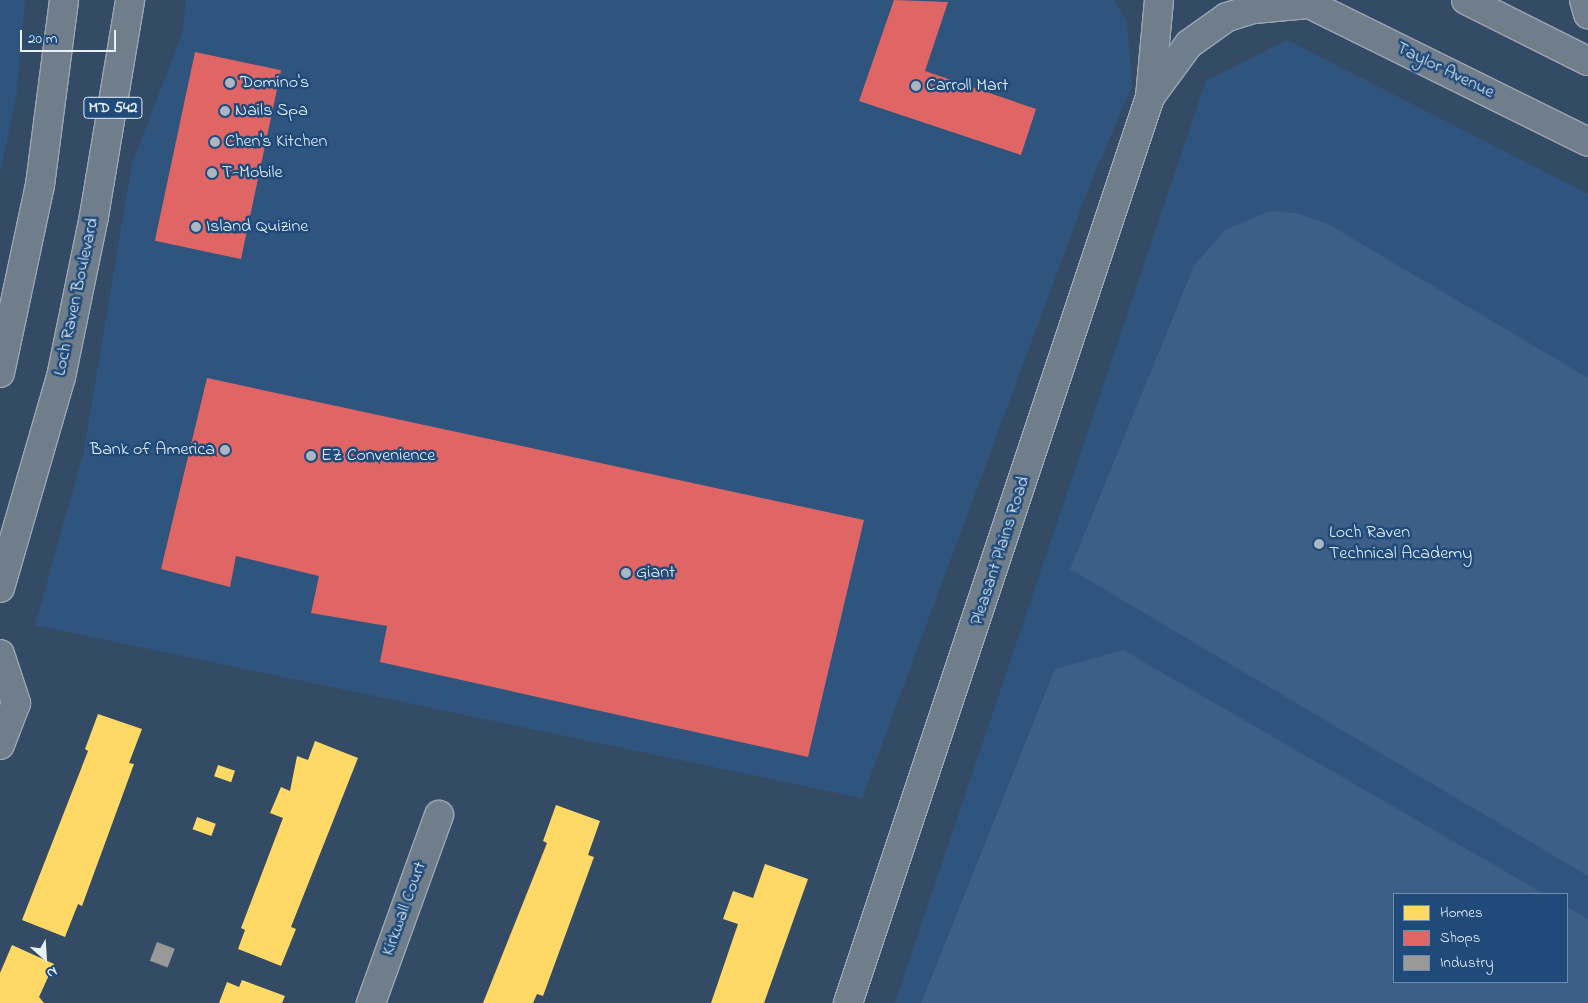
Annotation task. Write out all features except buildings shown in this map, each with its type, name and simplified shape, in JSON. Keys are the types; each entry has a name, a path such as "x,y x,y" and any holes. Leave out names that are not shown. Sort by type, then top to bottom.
{"street":[{"path":"0,373 40,185 64,0"},
{"name":"Loch Raven Boulevard","path":"0,588 61,377 94,216 130,0"},
{"name":"Pleasant Plains Road","path":"848,1003 1150,97 1159,0"},
{"path":"1466,0 1588,61"},
{"path":"1584,0 1588,14"},
{"name":"Pleasant Plains Road","path":"1150,97 1190,44 1227,17 1254,9 1305,2"},
{"name":"Taylor Avenue","path":"1305,2 1588,142"},
{"path":"0,654 16,703 0,745"},
{"name":"Kirkwall Court","path":"371,1003 439,815"}],"shaded area":[{"path":"0,0 25,0 16,98 0,173"},
{"path":"186,0 1114,0 1127,22 1132,86 1090,184 862,798 35,625 83,455 132,164 182,34"},
{"name":"Loch Raven Technical Academy","path":"1287,40 1588,194 1588,1003 895,1003 1206,81"},
{"path":"1270,211 1297,213 1328,224 1588,378 1588,876 1070,569 1194,266 1225,230"},
{"path":"1123,650 1542,893 1393,893 1393,983 1568,983 1568,908 1588,919 1588,1003 921,1003 1055,669"}],"place":[{"name":"Domino's","path":"230,83"},
{"name":"Carroll Mart","path":"916,86"},
{"name":"Nails Spa","path":"225,111"},
{"name":"Chen's Kitchen","path":"215,142"},
{"name":"T-Mobile","path":"212,173"},
{"name":"Island Quizine","path":"196,227"},
{"name":"Bank of America","path":"225,450"},
{"name":"EZ Convenience","path":"311,456"},
{"name":"Loch Raven Technical Academy","path":"1319,544"},
{"name":"Giant","path":"626,573"}]}
